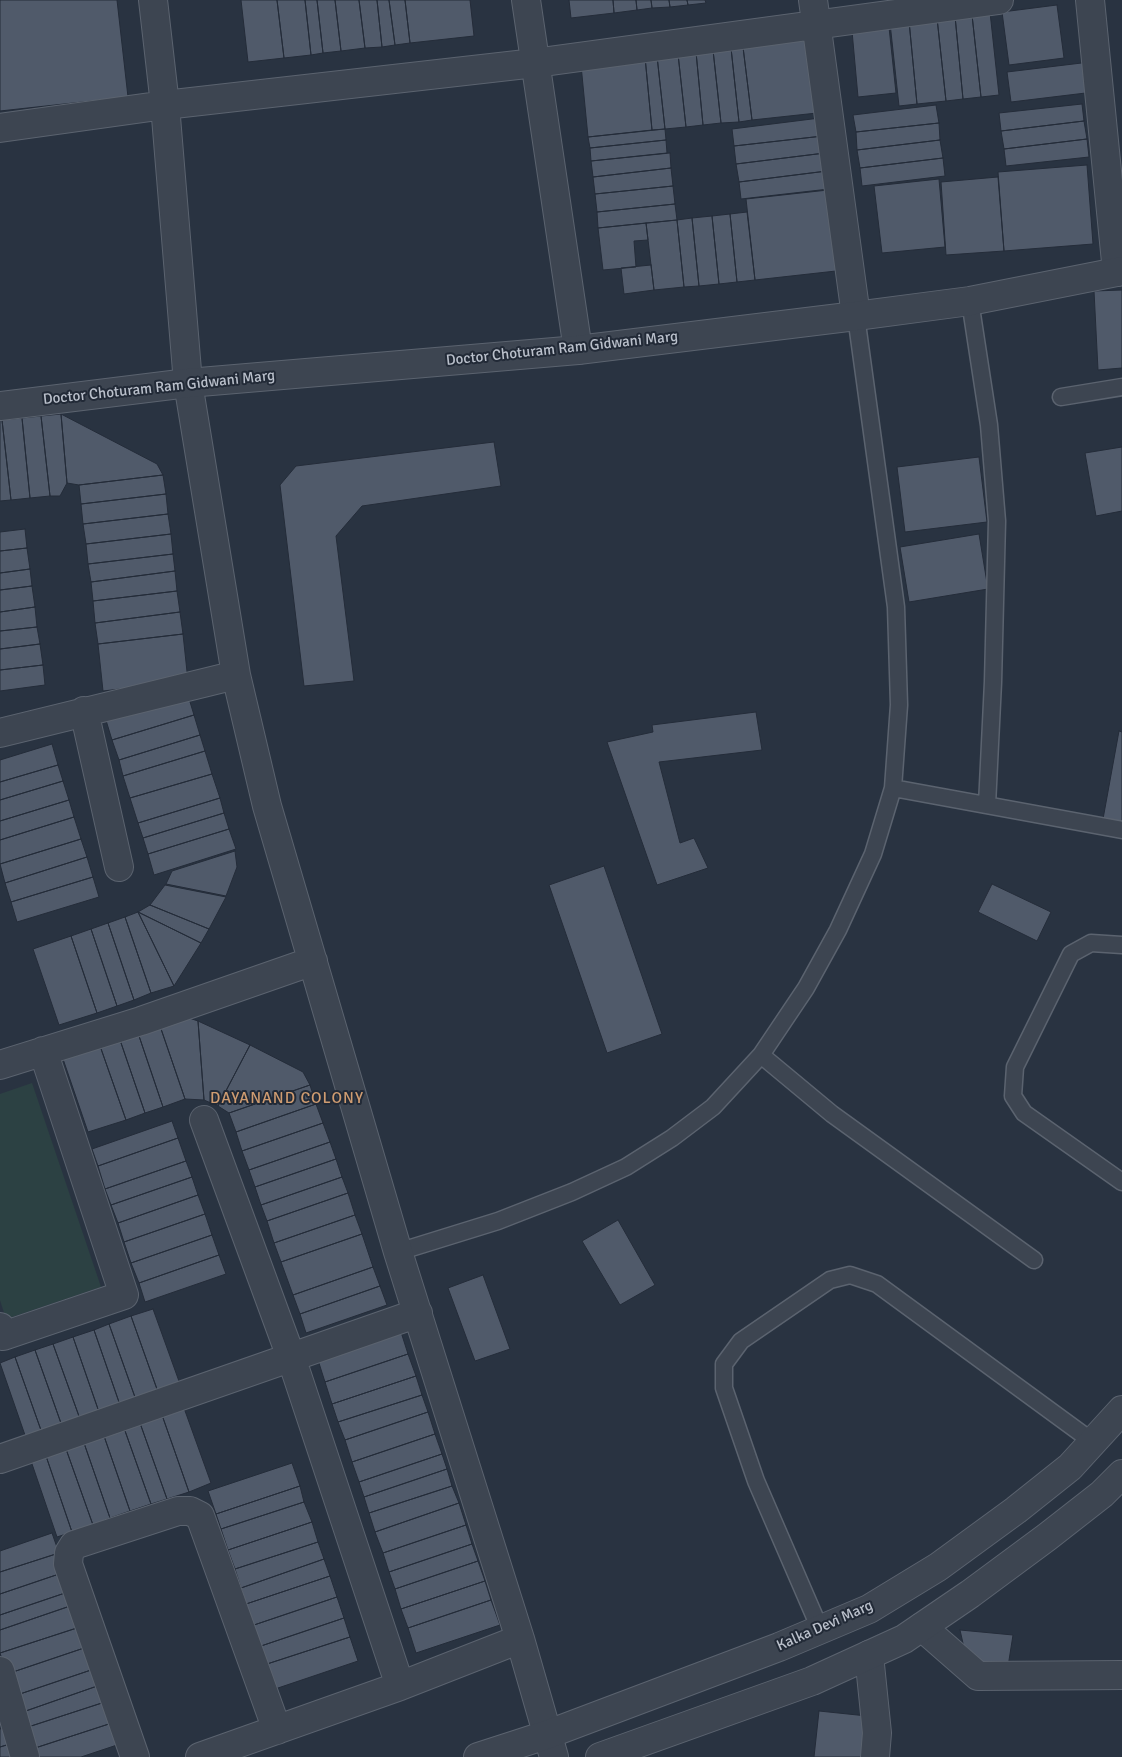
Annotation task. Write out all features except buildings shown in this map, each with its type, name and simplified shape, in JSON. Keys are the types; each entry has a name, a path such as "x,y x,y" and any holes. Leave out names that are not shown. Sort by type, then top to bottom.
{"street":[{"path":"153,0 165,105 188,383 236,675 267,806 398,1252 520,1639 550,1746"},
{"path":"526,0 578,350"},
{"path":"0,128 165,105 535,63 815,12 999,0"},
{"path":"1090,0 1120,271"},
{"path":"815,12 856,316"},
{"name":"Doctor Choturam Ram Gidwani Marg","path":"0,406 188,383 578,350 970,300 1120,271"},
{"path":"0,733 236,675"},
{"path":"84,711 119,868"},
{"path":"0,1064 141,1021 313,961"},
{"path":"0,1327 3,1336 124,1295 43,1051"},
{"path":"204,1120 291,1357 400,1686"},
{"path":"0,1459 418,1314"},
{"name":"Kalka Devi Marg","path":"478,1757 550,1746 869,1609 938,1567 1070,1467 1122,1410"},
{"path":"600,1757 812,1680 904,1638 1047,1537 1102,1494 1122,1474"},
{"path":"135,1757 68,1564 69,1553 74,1545 178,1511 190,1511 200,1516 276,1730"},
{"path":"922,1627 978,1676 1122,1675"},
{"path":"200,1757 400,1686 520,1639"},
{"path":"869,1655 877,1733 875,1757"},
{"path":"0,1671 26,1757"}],"lane":[{"path":"970,300 989,425 996,521 993,682 987,805"},
{"path":"398,1252 498,1221 572,1192 626,1167 672,1138 713,1107 761,1055 806,988 838,930 874,854 893,788 900,705 896,607 856,316"},
{"path":"1061,397 1122,387"},
{"path":"893,788 1122,830"},
{"path":"1122,945 1091,943 1071,954 1015,1067 1013,1096 1024,1112 1122,1182"},
{"path":"761,1055 832,1114 1034,1260"},
{"path":"820,1629 756,1481 724,1388 724,1364 741,1341 830,1280 850,1275 877,1284 1093,1442"}],"green space":[{"path":"32,1083 101,1287 6,1319 0,1300 0,1094"}],"district":[{"name":"DAYANAND COLONY","path":"287,1099"}]}
